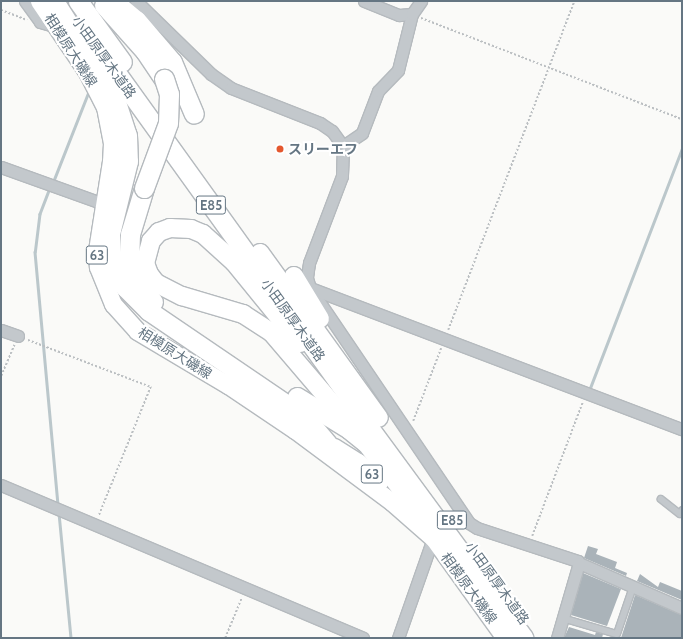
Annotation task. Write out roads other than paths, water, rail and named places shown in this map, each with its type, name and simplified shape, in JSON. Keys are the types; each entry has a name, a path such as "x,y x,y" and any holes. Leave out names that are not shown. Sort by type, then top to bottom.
{"highway":[{"path":"54,1 105,81 116,102 127,135 128,161 110,234 111,254 116,274 125,287 148,311 305,417 328,444"},
{"name":"小田原厚木道路","path":"64,1 363,405 538,638"},
{"name":"小田原厚木道路","path":"78,1 260,253 524,638"},
{"path":"101,1 149,56 164,79 168,94 168,123 144,188 130,234 129,258 142,290 170,315 349,429 366,443"},
{"path":"113,1 145,30 172,62 194,114"},
{"path":"363,405 220,246 203,234 179,227 159,232 151,241 145,263 149,274 156,283 182,296 243,314 272,333 286,347 366,443 401,489 428,531"},
{"path":"294,276 363,405"}],"main road":[{"name":"相模原大磯線","path":"39,1 87,72 105,107 112,144 104,204 98,232 98,267 113,304 126,320 153,343 228,385 295,430 392,502 428,531"},
{"name":"相模原大磯線","path":"295,430 328,444 358,462 397,495 428,531 505,638"},
{"name":"63","path":"328,444 335,454 374,484 392,502"}],"street":[{"path":"26,1 40,22 57,27"},
{"path":"136,1 211,74 231,88 320,123 332,131 343,146 342,176 309,263 307,278 310,288 469,523 477,528 578,561 579,564 682,608"},
{"path":"364,1 399,16 412,14"},
{"path":"343,146 362,133 378,91 398,70 412,14 421,1"},
{"path":"1,167 104,204"},
{"path":"310,288 682,429"},
{"path":"1,330 18,336"},
{"path":"1,485 363,638"},
{"path":"398,638 428,531"},
{"path":"557,638 579,564"}],"lane":[{"path":"661,499 680,514 682,511"},
{"path":"562,618 616,634 633,588"}],"waterway":[{"path":"53,182 88,93"},
{"path":"590,388 682,148"},
{"path":"50,188 40,214 35,252 58,506"},
{"path":"59,513 71,638"}],"place":[{"name":"スリーエフ","path":"280,149"}]}
